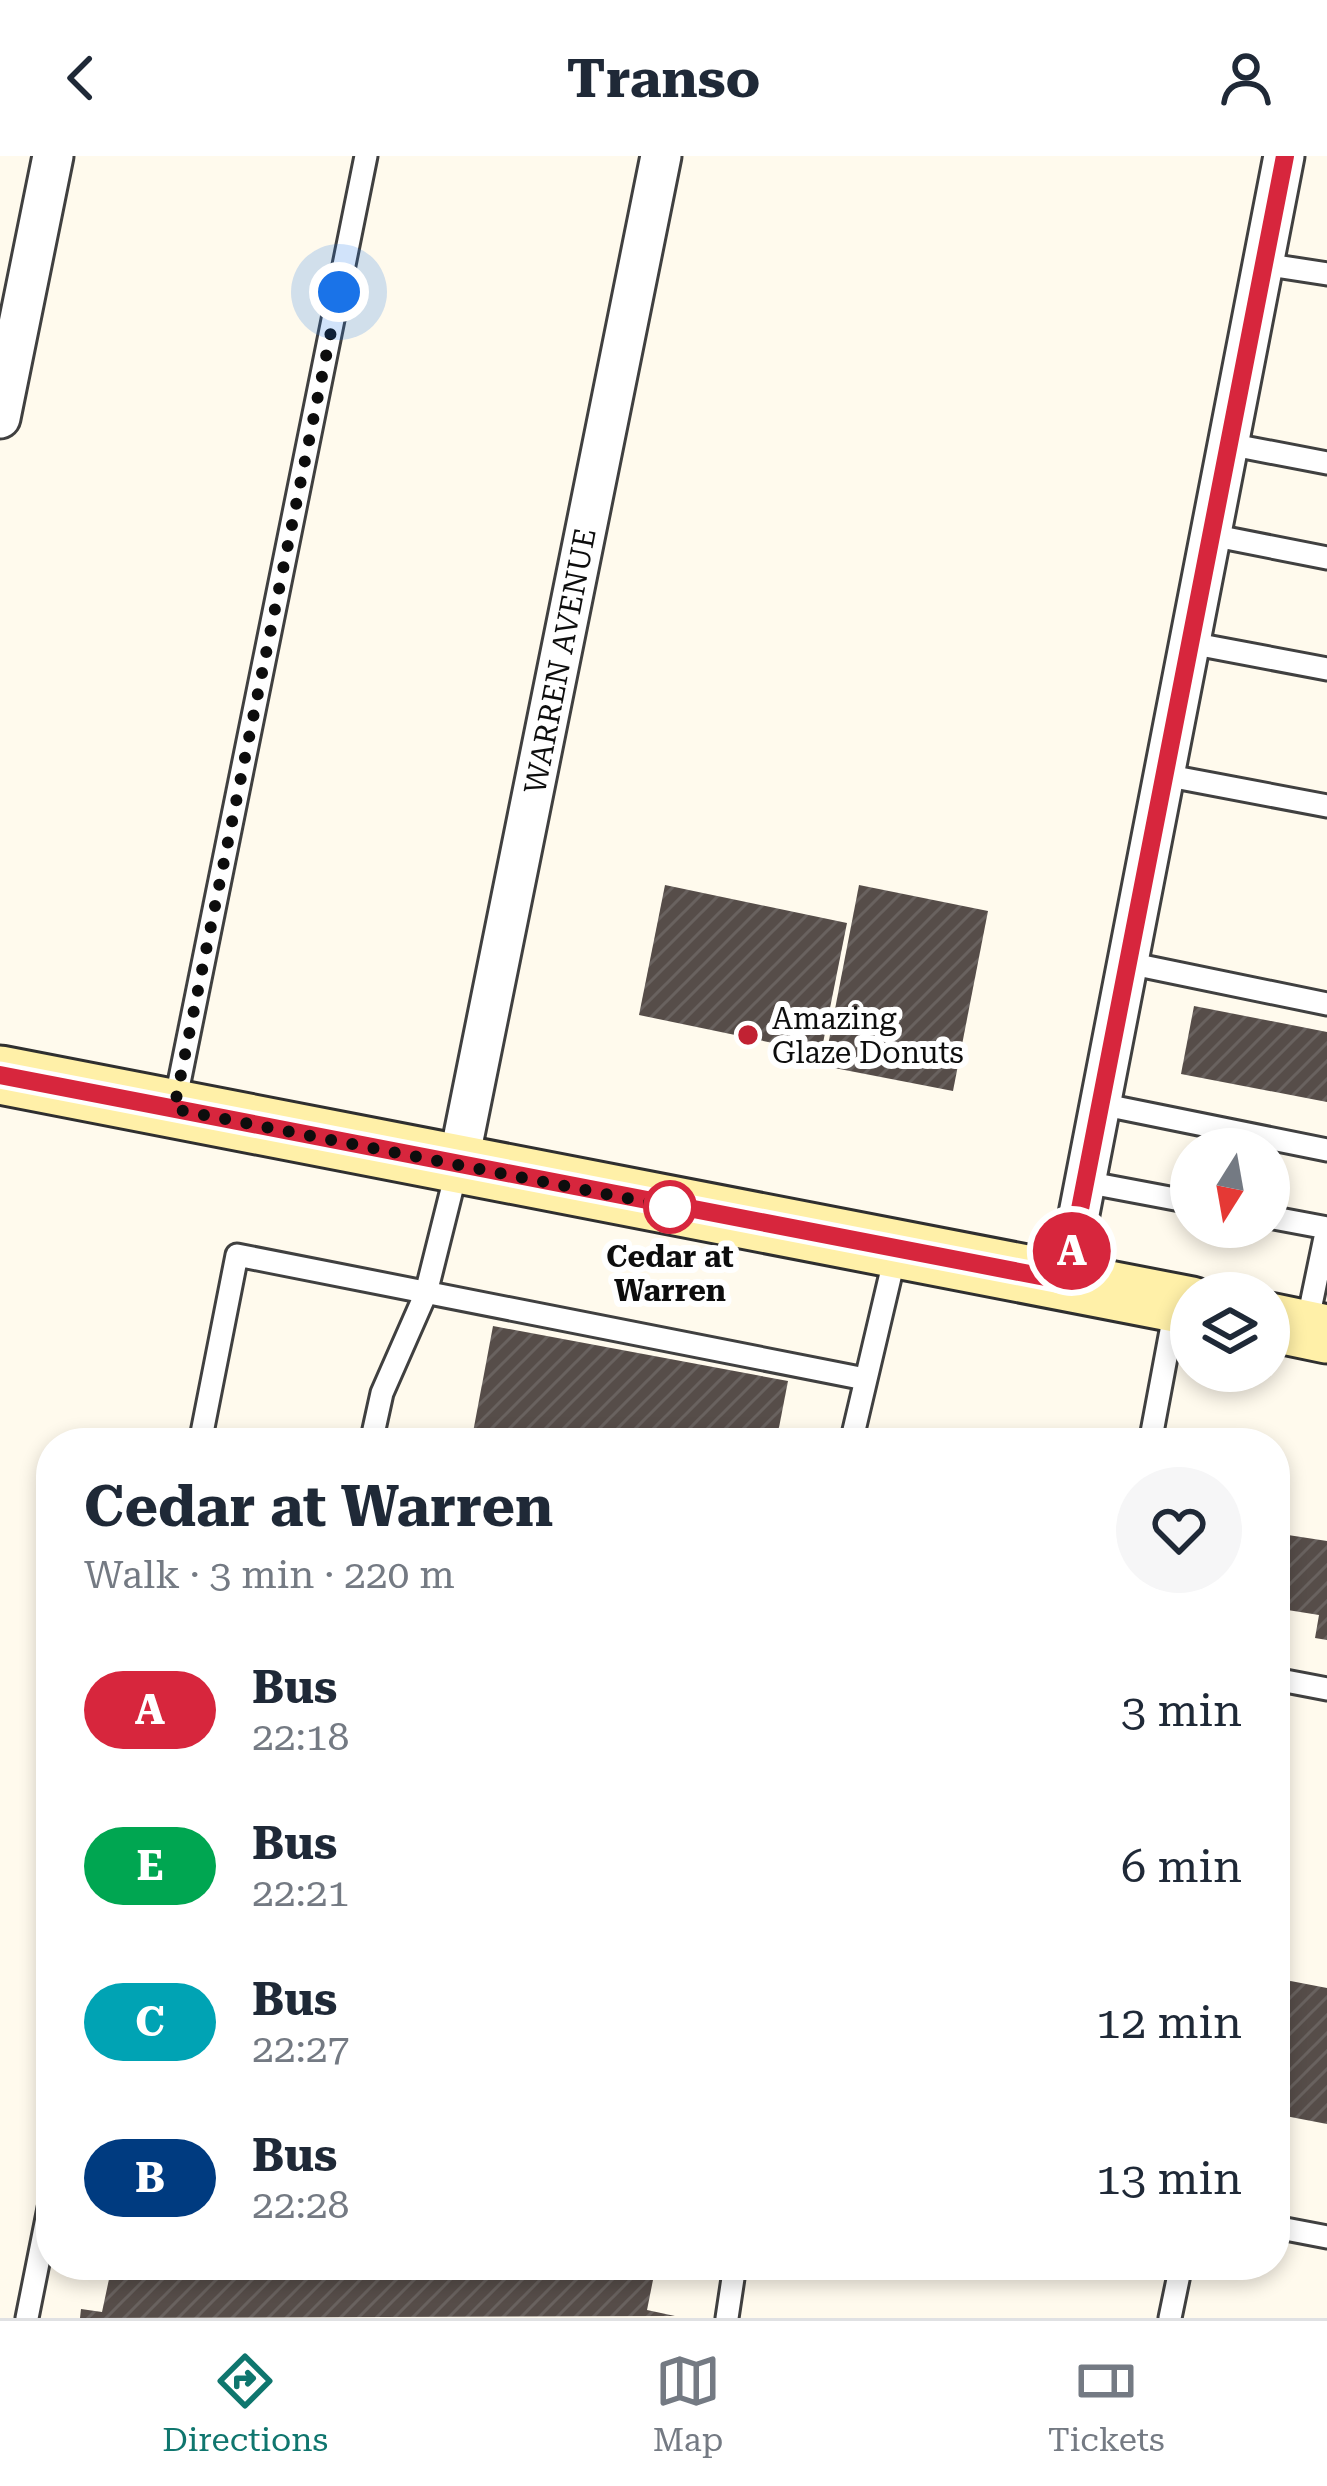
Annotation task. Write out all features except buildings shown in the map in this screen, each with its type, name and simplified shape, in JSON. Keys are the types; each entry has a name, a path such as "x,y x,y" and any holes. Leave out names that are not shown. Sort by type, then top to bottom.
{"street":[{"path":"0,418 52,156"},
{"name":"WARREN AVENUE","path":"458,1165 661,156"},
{"path":"1066,1281 1284,156"},
{"path":"0,1075 1170,1302"}],"lane":[{"path":"174,1109 366,156"},
{"path":"1264,264 1327,274"},
{"path":"1228,444 1327,463"},
{"path":"1211,536 1327,558"},
{"path":"1190,643 1327,669"},
{"path":"1164,775 1327,806"},
{"path":"1128,963 1327,1004"},
{"path":"1100,1104 1327,1150"},
{"path":"374,1428 382,1394 425,1293 458,1165"},
{"path":"1084,1182 1170,1198"},
{"path":"1290,1221 1327,1228 1301,1328"},
{"path":"854,1428 896,1252"},
{"path":"203,1428 237,1256 865,1379"},
{"path":"1154,1428 1170,1362"},
{"path":"1290,1682 1327,1689"},
{"path":"1290,2230 1327,2237"},
{"path":"27,2318 36,2273"},
{"path":"727,2318 733,2280"},
{"path":"1170,2318 1177,2280"}],"bus line":[{"name":"A","path":"0,1075 896,1252 1066,1281 1285,156"}],"place":[{"name":"Amazing Glaze Donuts","path":"748,1035"},
{"name":"Cedar at Warren","path":"670,1207"}],"route":[{"path":"339,292 174,1109 677,1208 670,1207"}]}
